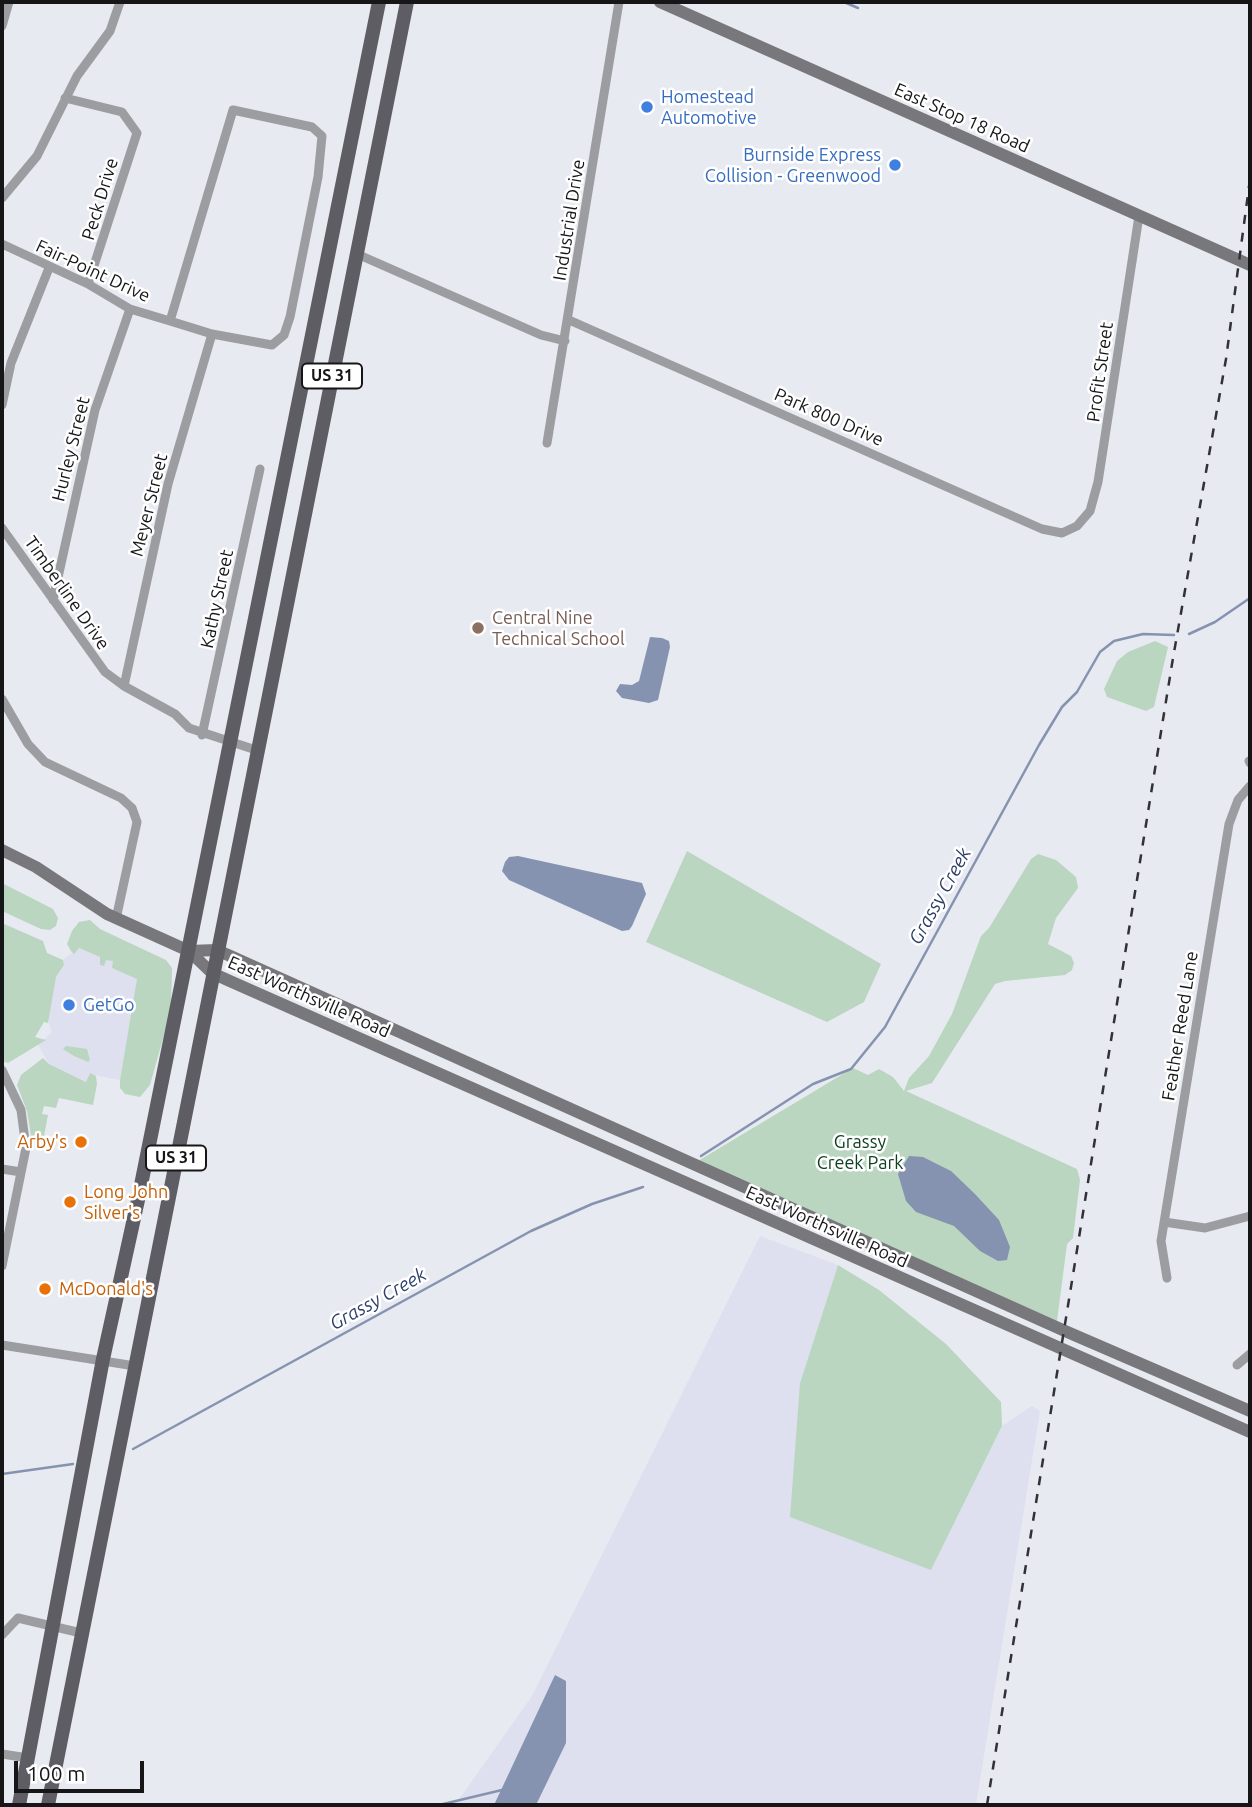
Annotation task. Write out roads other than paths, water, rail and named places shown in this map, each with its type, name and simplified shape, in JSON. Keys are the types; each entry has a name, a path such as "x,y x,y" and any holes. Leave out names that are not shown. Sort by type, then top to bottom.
{"main road":[{"name":"US 31","path":"19,1805 103,1359 189,951 379,2"},
{"name":"US 31","path":"48,1805 80,1633 407,2"},
{"name":"East Stop 18 Road","path":"660,2 1250,265"},
{"path":"2,850 36,867 116,919 189,951"},
{"name":"East Worthsville Road","path":"189,951 217,950 1029,1315 1250,1411"},
{"name":"East Worthsville Road","path":"189,951 212,973 1250,1432"}],"street":[{"path":"2,26 9,2"},
{"path":"2,198 37,156 77,76 110,31 120,2"},
{"name":"Industrial Drive","path":"547,443 619,2"},
{"name":"Peck Drive","path":"65,98 122,112 137,133 88,284"},
{"path":"170,321 233,110 312,127 322,136 323,151 285,334 272,345 212,334"},
{"name":"Profit Street","path":"1076,526 1090,511 1098,482 1139,216"},
{"name":"Fair-Point Drive","path":"2,244 88,284 130,309 212,334"},
{"path":"357,254 541,335 565,341"},
{"path":"2,405 11,363 49,268"},
{"name":"Hurley Street","path":"53,600 95,411 130,309"},
{"name":"Park 800 Drive","path":"569,320 1042,529 1062,533 1076,526"},
{"name":"Meyer Street","path":"124,687 168,484 212,334"},
{"name":"Kathy Street","path":"202,735 260,469"},
{"name":"Timberline Drive","path":"2,528 91,656 124,687 175,714 189,729 256,750"},
{"path":"2,699 28,744 45,762 121,798 132,808 137,822 116,919"},
{"name":"Feather Reed Lane","path":"1167,1278 1161,1251 1164,1222 1228,824 1238,800 1250,786"},
{"path":"2,1070 21,1110 26,1148 2,1266"},
{"path":"2,1169 20,1172"},
{"path":"1164,1222 1205,1228 1250,1216"},
{"path":"2,1345 135,1366"},
{"path":"1237,1365 1250,1353"},
{"path":"2,1635 18,1618 80,1633"},
{"path":"2,1754 28,1758"}],"water":[{"path":"650,637 669,641 670,647 658,700 649,703 622,698 616,691 620,684 632,685 639,681"},
{"path":"518,856 642,883 646,894 632,926 629,930 622,931 509,880 502,871 505,862 509,857"},
{"path":"909,1156 923,1157 951,1171 975,1194 999,1220 1010,1247 1007,1260 998,1261 980,1251 954,1226 916,1212 906,1201 898,1174"},
{"path":"555,1675 566,1681 566,1743 536,1805 494,1805"}],"waterway":[{"path":"844,2 858,8"},
{"name":"Grassy Creek","path":"1189,634 1215,622 1250,598"},
{"name":"Grassy Creek","path":"701,1156 813,1084 851,1069 885,1027 1039,745 1062,707 1077,692 1100,652 1114,641 1143,634 1174,635"},
{"name":"Grassy Creek","path":"133,1449 531,1231 592,1204 643,1187"},
{"name":"Grassy Creek","path":"2,1474 73,1464"},
{"path":"439,1805 502,1790"}],"railway":[{"path":"987,1805 1173,658 1226,359 1250,179"}],"place":[{"name":"Homestead Automotive","path":"647,107"},
{"name":"Burnside Express Collision - Greenwood","path":"895,165"},
{"name":"Central Nine Technical School","path":"478,628"},
{"name":"GetGo","path":"69,1005"},
{"name":"Arby's","path":"81,1142"},
{"name":"Long John Silver's","path":"70,1202"},
{"name":"McDonald's","path":"45,1289"}],"park label":[{"name":"Grassy Creek Park","path":"860,1152"}]}
